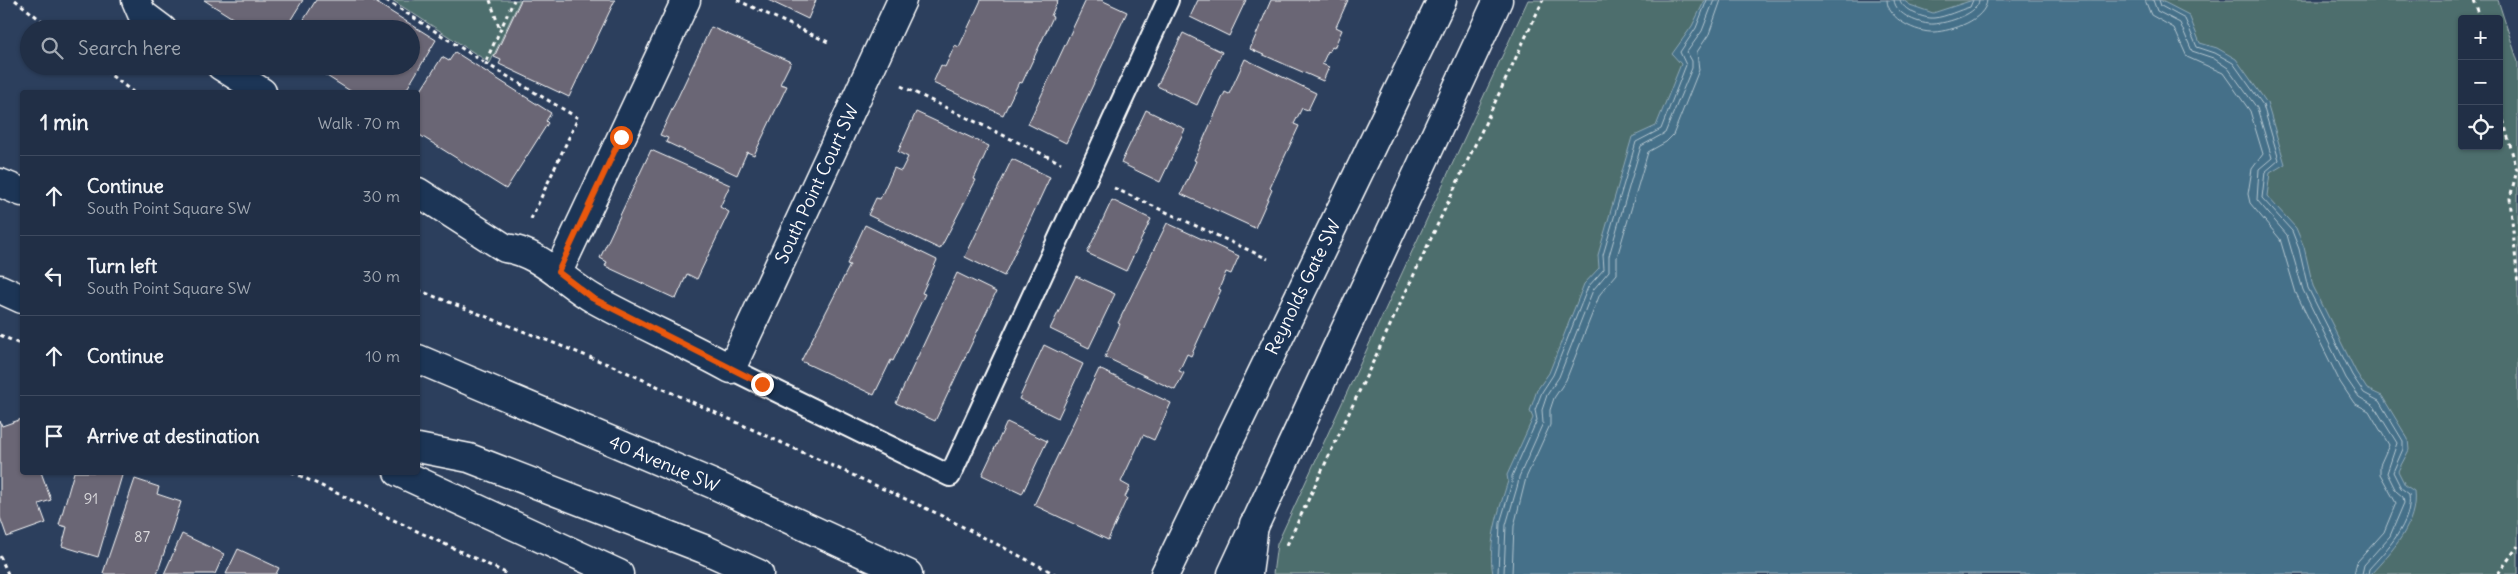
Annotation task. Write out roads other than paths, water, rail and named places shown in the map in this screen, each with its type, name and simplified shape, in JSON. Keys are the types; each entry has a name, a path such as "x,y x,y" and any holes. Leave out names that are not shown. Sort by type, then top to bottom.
{"street":[{"path":"136,0 142,14 150,20"},
{"path":"558,272 686,0"},
{"name":"South Point Court SW","path":"731,369 902,0"},
{"name":"Reynolds Gate SW","path":"1165,574 1442,0"},
{"path":"1232,574 1498,0"},
{"path":"235,75 259,90"},
{"path":"0,183 20,191"},
{"path":"420,193 505,248 517,250 558,272 592,298 731,369"},
{"path":"0,289 20,299"},
{"name":"40 Avenue SW","path":"420,360 713,484 908,574"},
{"path":"420,448 469,458 704,549 759,574"},
{"path":"404,475 619,574"},
{"path":"1248,574 1254,524"}],"lane":[{"path":"731,369 950,476 1168,0"}],"water":[{"path":"1705,0 1903,0 1910,5 1933,13 1973,0 2160,0 2189,15 2200,43 2217,48 2236,59 2267,103 2285,164 2270,173 2267,196 2296,228 2304,247 2313,286 2356,372 2367,389 2382,396 2408,439 2409,450 2398,471 2405,485 2414,491 2412,515 2402,536 2387,556 2371,574 1493,574 1493,539 1508,481 1507,475 1533,418 1530,411 1537,390 1549,373 1584,284 1599,268 1598,255 1632,137 1656,126 1681,64 1672,54 1692,26"}]}
